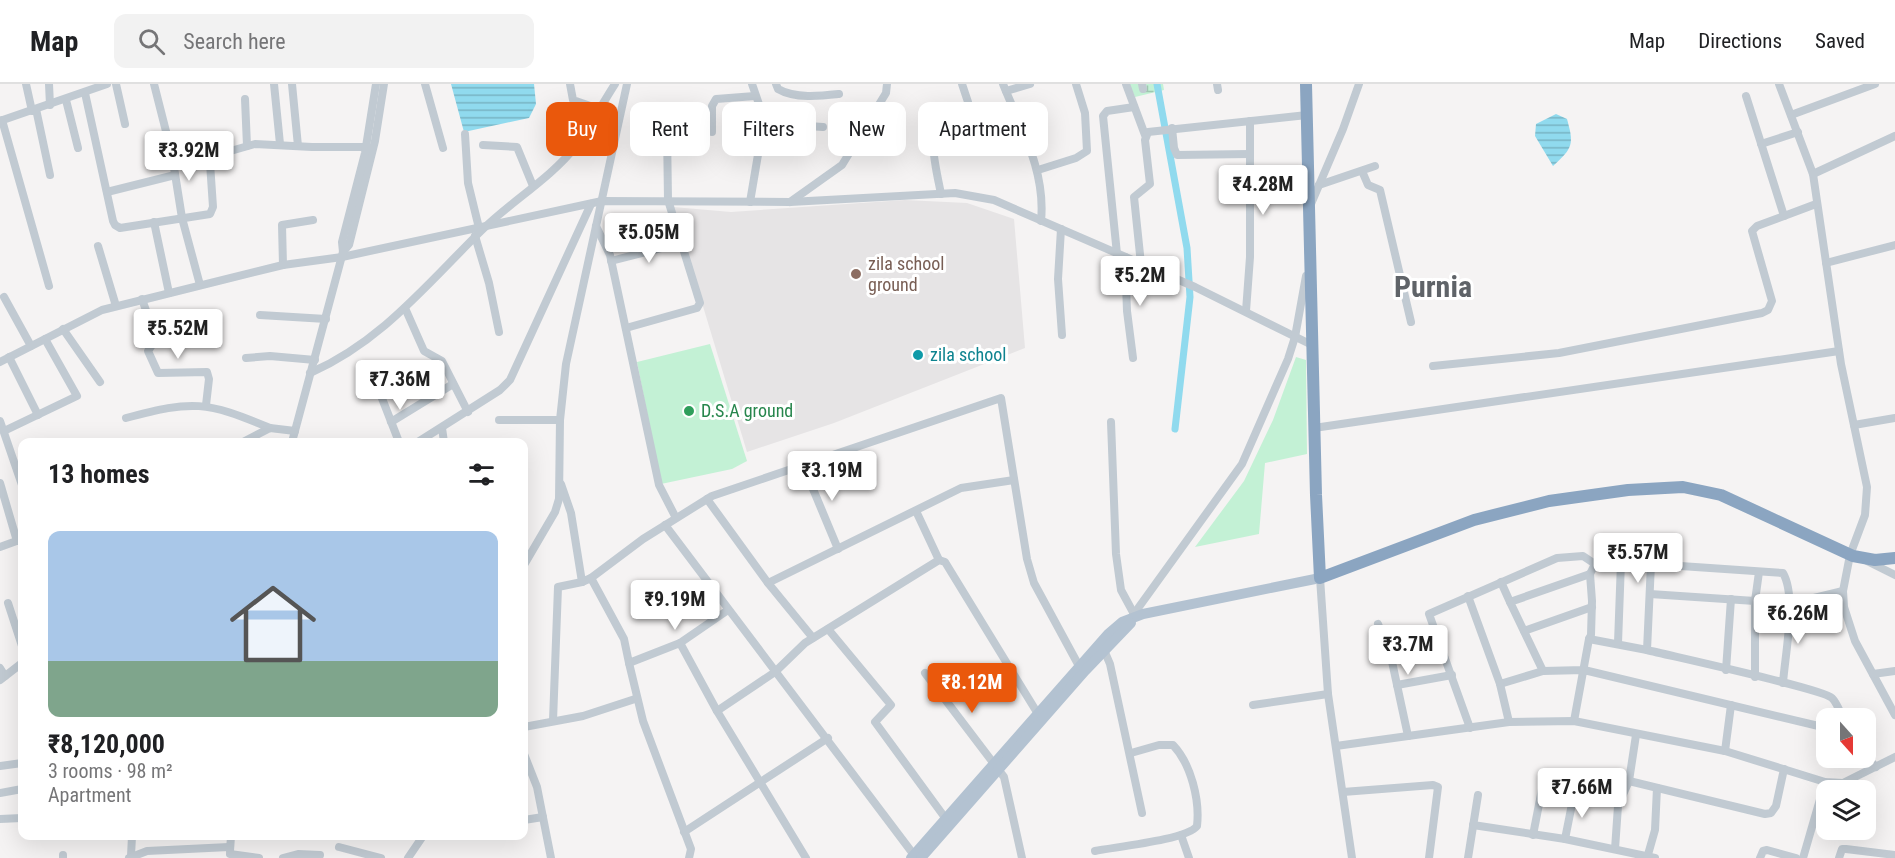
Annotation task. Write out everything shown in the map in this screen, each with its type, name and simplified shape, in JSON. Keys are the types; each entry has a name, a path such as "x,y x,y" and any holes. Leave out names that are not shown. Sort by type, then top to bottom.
{"highway":[{"path":"1306,84 1309,260 1320,578 1474,520 1549,501 1628,490 1683,487 1721,495 1850,555 1863,558 1895,558"}],"main road":[{"path":"915,857 946,819 998,768 1038,714 1108,634 1136,615 1320,578"},
{"path":"915,857 1136,615"}],"street":[{"path":"26,84 50,175"},
{"path":"49,84 51,105"},
{"path":"49,286 1,120 66,100 107,84"},
{"path":"116,84 125,124"},
{"path":"154,84 172,155 182,218 200,285"},
{"path":"274,84 280,144"},
{"path":"292,84 298,146"},
{"path":"293,438 342,255 342,242 366,147 375,84"},
{"path":"342,255 349,245 366,182 384,84"},
{"path":"425,84 444,148"},
{"path":"570,84 573,100 579,102"},
{"path":"603,102 615,84"},
{"path":"528,558 555,512 559,499 560,420 566,364 627,84"},
{"path":"752,84 758,102"},
{"path":"777,84 778,89 788,93 818,97 839,94"},
{"path":"790,202 842,165 886,88 894,84"},
{"path":"962,84 968,102"},
{"path":"1010,102 1004,87 1030,84"},
{"path":"1038,170 1076,158 1087,151 1084,113 1076,84"},
{"path":"1126,84 1134,107 1140,115 1145,135 1150,184 1134,197 1141,264"},
{"path":"1309,208 1359,84"},
{"path":"1779,84 1813,174 1839,351 1867,487 1865,515 1850,555 1843,591 1844,607 1855,641 1895,715"},
{"path":"1791,115 1875,84"},
{"path":"85,93 117,227 182,218 213,211 212,159 247,146 280,144 366,147"},
{"path":"712,132 712,106 716,99 755,96"},
{"path":"1746,96 1784,216"},
{"path":"245,99 247,146"},
{"path":"66,100 78,148"},
{"path":"1133,358 1103,116 1107,111 1134,107"},
{"path":"1145,135 1167,129 1307,115"},
{"path":"1245,311 1250,256 1250,121"},
{"path":"816,126 824,127"},
{"path":"1167,129 1177,155 1250,154"},
{"path":"1761,144 1798,132"},
{"path":"465,134 468,183 482,227"},
{"path":"1813,174 1895,136"},
{"path":"483,145 517,147 534,186"},
{"path":"310,373 333,363 373,337 405,308 482,227 534,186 565,156"},
{"path":"626,328 700,306 668,200 667,156"},
{"path":"750,202 759,156"},
{"path":"935,156 941,194"},
{"path":"1032,156 1038,170 1043,197 1041,220"},
{"path":"1319,185 1375,166"},
{"path":"1362,171 1368,185 1380,190 1411,322"},
{"path":"107,192 175,175"},
{"path":"38,415 3,358 45,339 90,313 283,265 482,227 602,201 790,202 941,194 977,195 1185,282 1312,345"},
{"path":"425,438 500,390 516,372 591,204"},
{"path":"1433,366 1559,352 1762,313 1768,310 1772,301 1752,231 1757,226 1816,204"},
{"path":"283,265 282,225 314,220"},
{"path":"154,222 169,293"},
{"path":"596,225 611,261 659,485 676,518"},
{"path":"1061,229 1058,279 1062,334"},
{"path":"475,236 489,282 499,332"},
{"path":"611,261 681,243"},
{"path":"1826,263 1895,245"},
{"path":"98,246 116,306"},
{"path":"1111,422 1116,554 1121,590 1136,615 1242,464 1295,337 1309,260"},
{"path":"3,297 31,346"},
{"path":"142,299 156,339 148,351 158,373 207,372 209,379 206,405"},
{"path":"405,308 424,351 442,361 468,412"},
{"path":"260,315 326,319"},
{"path":"63,329 100,382"},
{"path":"4,431 74,398 78,393 45,339"},
{"path":"1314,428 1839,351"},
{"path":"246,358 270,356 315,360"},
{"path":"391,422 453,384"},
{"path":"378,388 397,438"},
{"path":"554,721 558,587 591,578 665,525 707,499 1001,398 1027,559 1034,584 1079,666"},
{"path":"126,418 166,407 206,405 270,428 295,431"},
{"path":"1854,424 1895,418"},
{"path":"499,420 560,420"},
{"path":"0,422 18,473"},
{"path":"251,438 270,428"},
{"path":"442,428 443,438"},
{"path":"803,465 838,549"},
{"path":"768,584 961,488 1014,480"},
{"path":"559,481 571,513 582,582"},
{"path":"0,483 18,534"},
{"path":"707,499 768,584 813,638"},
{"path":"915,511 939,560 945,562 1038,714"},
{"path":"665,525 775,672 828,738 915,857"},
{"path":"0,547 18,541"},
{"path":"1470,728 1429,614 1563,557 1583,556 1594,564 1621,562 1783,573 1788,582 1789,604 1783,683"},
{"path":"1863,558 1895,575"},
{"path":"717,711 775,672 813,638 939,560"},
{"path":"1618,643 1621,562"},
{"path":"1574,721 1589,639 1592,607 1590,574 1594,564"},
{"path":"1647,651 1651,564"},
{"path":"1755,677 1755,601 1759,572"},
{"path":"1510,603 1590,574"},
{"path":"591,578 624,639 635,699 691,849 689,858"},
{"path":"1320,578 1329,694 1352,858"},
{"path":"1501,582 1543,671"},
{"path":"1789,604 1843,591"},
{"path":"1650,594 1755,601"},
{"path":"1468,596 1500,684 1509,722"},
{"path":"1726,670 1731,599"},
{"path":"9,603 18,633"},
{"path":"1524,631 1592,607"},
{"path":"629,663 680,643 728,610"},
{"path":"1378,624 1391,657 1408,736"},
{"path":"828,629 891,705 875,722 946,819"},
{"path":"1589,639 1618,643 1826,693 1838,708"},
{"path":"680,643 717,711 806,858"},
{"path":"1104,650 1110,664 1131,753 1142,813"},
{"path":"0,668 3,678 18,666"},
{"path":"1500,684 1543,671 1584,670 1816,725"},
{"path":"1873,674 1895,671"},
{"path":"925,673 936,691 998,768 1022,858"},
{"path":"1397,685 1452,675"},
{"path":"1253,705 1329,694"},
{"path":"528,726 583,716 635,699"},
{"path":"1725,751 1731,705"},
{"path":"1336,746 1509,722 1574,721 1635,735 1725,751 1819,780"},
{"path":"1615,849 1618,806 1629,781 1635,735"},
{"path":"684,832 828,738"},
{"path":"1095,851 1180,835 1195,829 1198,819 1191,781 1179,752 1169,744 1131,753"},
{"path":"1876,767 1895,757"},
{"path":"0,766 18,764"},
{"path":"528,764 537,787 551,858"},
{"path":"1849,780 1874,768"},
{"path":"1629,781 1771,813 1776,806 1784,769"},
{"path":"1533,835 1543,784"},
{"path":"1343,792 1433,785 1438,787 1428,858"},
{"path":"1473,825 1565,839 1650,858 1655,830 1657,788"},
{"path":"0,793 18,790"},
{"path":"1565,839 1574,794"},
{"path":"1468,858 1478,795"},
{"path":"1803,858 1816,813"},
{"path":"528,819 543,817"},
{"path":"0,819 18,818"},
{"path":"1180,835 1189,858"},
{"path":"132,840 130,857 147,851 230,853 259,858"},
{"path":"408,858 420,840"},
{"path":"339,847 381,858"},
{"path":"1839,858 1842,849 1895,855"},
{"path":"1760,858 1763,851 1767,850 1796,858"},
{"path":"283,858 298,854 320,855"}],"shaded area":[{"name":"zila school ground","path":"905,200 967,203 1014,219 1025,348 834,423 747,452 673,207 731,212"}],"green space":[{"path":"1129,84 1163,84 1164,90 1135,97"},
{"name":"D.S.A ground","path":"710,344 747,461 732,469 661,484 637,362"},
{"path":"1296,357 1306,360 1307,454 1265,463 1259,534 1195,547 1244,481 1273,420"}],"water":[{"path":"451,84 534,84 536,104 529,118 464,132"},
{"path":"1556,114 1567,119 1571,140 1565,155 1553,166 1535,136 1536,124"}],"waterway":[{"path":"1157,84 1187,248 1190,297 1175,429"}],"place":[{"name":"zila school ground","path":"856,274"},
{"name":"zila school","path":"918,355"},
{"name":"D.S.A ground","path":"689,411"}],"district":[{"name":"Purnia","path":"1433,287"}]}
